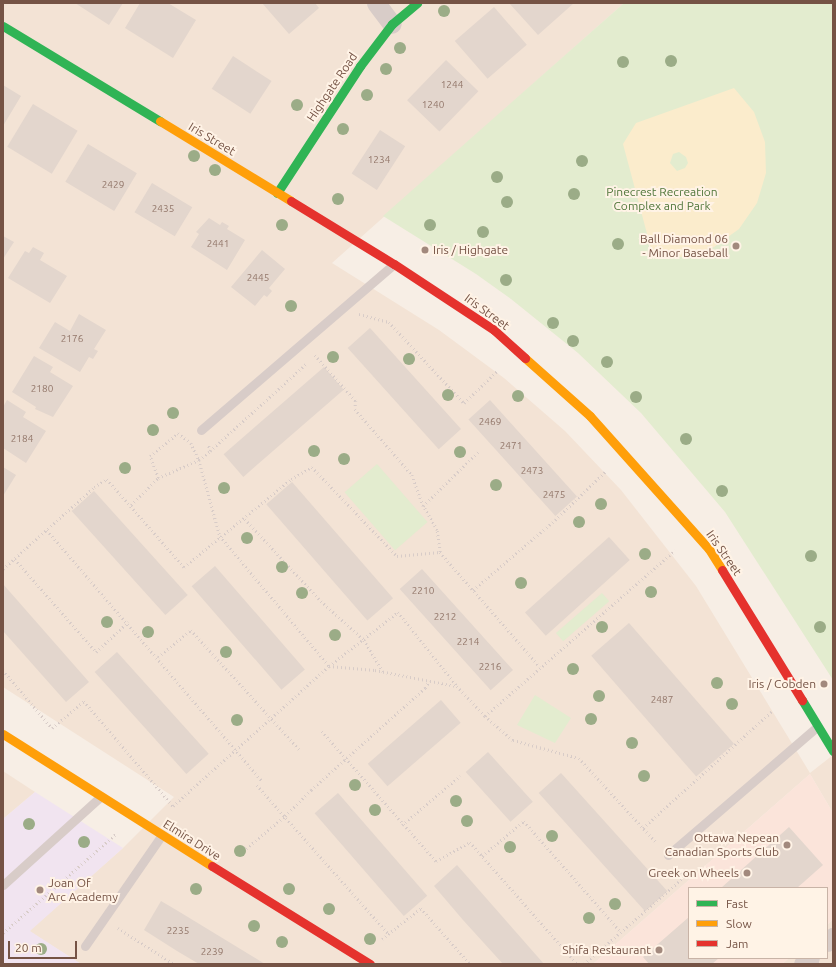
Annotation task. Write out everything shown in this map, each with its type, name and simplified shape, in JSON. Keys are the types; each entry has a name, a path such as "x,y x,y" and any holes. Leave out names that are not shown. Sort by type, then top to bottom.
{"street":[{"path":"376,3 392,24"},
{"name":"Highgate Road","path":"277,193 360,66 392,24 418,3"},
{"name":"Iris Street","path":"3,26 394,264 494,330 590,416 709,549 833,751"},
{"name":"Elmira Drive","path":"3,734 134,818 370,964"}],"lane":[{"path":"201,430 394,264"},
{"path":"668,855 817,727"},
{"path":"3,885 101,796"},
{"path":"85,946 162,835"}],"path":[{"path":"348,304 360,315 389,322 464,403 497,371"},
{"path":"355,320 365,310"},
{"path":"131,505 158,478 199,460 321,350"},
{"path":"315,356 356,401 355,409 412,475 422,506 437,530 440,552 540,667"},
{"path":"201,430 210,451"},
{"path":"158,478 150,456 178,433 191,443 199,460 220,536 329,666 383,672 457,686"},
{"path":"422,506 479,451"},
{"path":"3,569 94,487 107,479 184,567 220,536 245,519 291,479 312,467 397,556 440,552"},
{"path":"473,590 555,520 606,471"},
{"path":"245,519 321,601 364,640 383,672"},
{"path":"46,530 128,622 262,781"},
{"path":"485,716 675,550"},
{"path":"15,559 96,652 128,622"},
{"path":"3,670 52,728 84,701 173,806 329,666 398,612 457,686 485,716 513,740 579,758 668,855 684,877 620,931 584,964"},
{"path":"158,657 190,630 300,750"},
{"path":"243,851 285,816 345,759 425,688 429,681"},
{"path":"643,828 772,711"},
{"path":"322,731 402,825 436,861 470,842 577,964"},
{"path":"402,825 460,776"},
{"path":"257,785 389,934"},
{"path":"3,933 134,818"},
{"path":"482,856 524,821 620,931"},
{"path":"382,939 421,908 470,964"},
{"path":"104,919 174,964"}],"shaded area":[{"path":"3,3 624,3 332,263 439,330 504,378 565,431 621,490 696,586 810,773 833,755 833,813 810,774 593,964 81,964 29,931 123,848 174,797 3,687"},
{"path":"3,771 35,792 3,819"},
{"path":"810,774 833,813 833,919 828,924 828,887 688,887 688,959 788,959 782,964 593,964"},
{"name":"Joan Of Arc Academy","path":"35,792 123,848 30,931 81,964 3,964 3,819"},
{"path":"833,919 833,964 782,964 788,959 828,959 828,924"}],"green space":[{"name":"Pinecrest Recreation Complex and Park","path":"624,3 833,3 833,680 725,512 641,413 578,353 511,299 476,274 383,216"},
{"path":"377,464 428,522 395,550 345,492"},
{"path":"602,593 609,601 563,641 556,633"},
{"path":"535,695 571,718 555,743 517,725"}],"sand":[{"path":"734,88 754,112 765,142 766,173 757,203 739,229 714,247 684,257 653,256 623,144 636,123","holes":["679,152 686,157 688,163 685,168 677,171 670,163 673,154"]}],"building":[{"path":"75,3 123,3 109,25"},
{"path":"140,3 168,3 196,20 173,58 125,28"},
{"path":"262,3 315,3 319,8 289,34"},
{"path":"509,3 574,3 538,35"},
{"path":"494,7 527,45 488,79 455,41"},
{"path":"233,56 272,81 250,114 212,89"},
{"path":"446,60 478,91 439,132 407,100"},
{"path":"3,85 21,96 3,126"},
{"path":"33,104 78,131 52,174 7,147"},
{"path":"380,130 405,146 377,190 352,174"},
{"path":"88,144 137,173 114,211 65,182"},
{"path":"152,183 192,207 175,236 134,212"},
{"path":"209,218 220,225 222,222 229,226 227,229 245,240 227,270 191,247 199,234 196,232"},
{"path":"3,236 14,242 3,259"},
{"path":"33,247 44,253 40,260 67,276 50,303 8,278 25,251 29,253"},
{"path":"262,250 285,269 269,288 272,291 267,297 264,295 255,306 231,287"},
{"path":"79,314 106,330 94,349 98,351 93,359 89,357 80,372 39,348 55,322 70,331"},
{"path":"370,328 461,429 439,449 348,348"},
{"path":"34,356 53,367 50,372 73,386 53,417 35,409 36,407 12,392"},
{"path":"324,367 344,390 243,477 224,454"},
{"path":"7,400 26,412 23,417 46,431 26,463 3,448 3,407"},
{"path":"490,400 577,497 555,516 468,419"},
{"path":"3,467 16,475 3,496"},
{"path":"292,482 393,598 367,621 266,504"},
{"path":"94,491 188,595 165,615 72,511"},
{"path":"609,537 630,560 546,636 525,613"},
{"path":"215,566 305,669 281,690 192,586"},
{"path":"422,569 513,670 491,690 400,589"},
{"path":"3,584 89,682 66,702 3,631"},
{"path":"629,623 734,744 696,777 591,656"},
{"path":"117,652 209,754 186,774 95,672"},
{"path":"441,700 461,723 387,786 368,764"},
{"path":"488,752 533,802 511,822 466,772"},
{"path":"561,773 667,891 645,911 539,793"},
{"path":"338,793 427,896 404,916 315,813"},
{"name":"Ottawa Nepean Canadian Sports Club","path":"789,827 823,865 798,887 722,887"},
{"path":"457,865 544,964 503,964 463,920 434,886"},
{"path":"161,901 265,964 199,964 177,951 144,930"},
{"path":"688,918 688,959 718,959 712,964 649,964 643,957"}],"traffic: fast":[{"path":"277,193 360,66 392,24 417,3"},
{"path":"3,26 160,121"},
{"path":"802,700 833,751"}],"traffic: slow":[{"path":"160,121 291,201"},
{"path":"525,358 590,416 709,549 722,570"},
{"path":"3,734 212,866"}],"traffic: jam":[{"path":"291,201 394,264 494,330 525,358"},
{"path":"722,570 802,700"},
{"path":"212,866 370,964"}],"place":[{"name":"Ball Diamond 06 - Minor Baseball","path":"736,246"},
{"name":"Iris / Highgate","path":"425,250"},
{"name":"Iris / Cobden","path":"824,684"},
{"name":"Ottawa Nepean Canadian Sports Club","path":"787,845"},
{"name":"Greek on Wheels","path":"747,873"},
{"name":"Joan Of Arc Academy","path":"40,890"},
{"name":"Shifa Restaurant","path":"659,950"}]}
